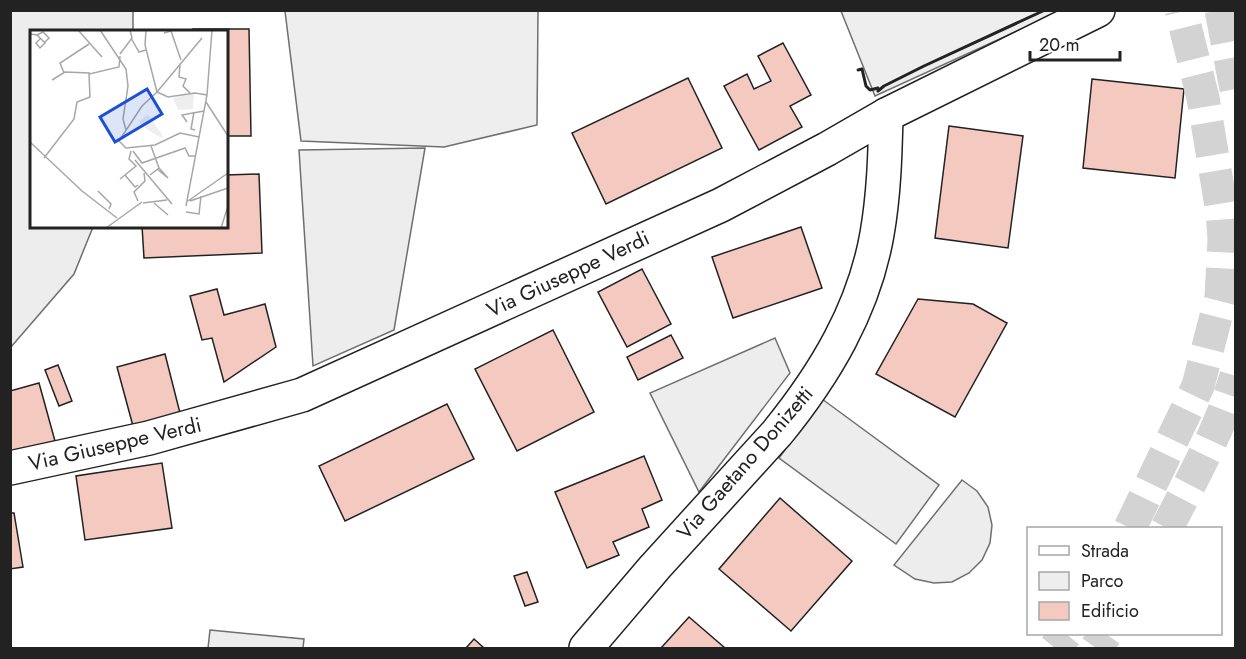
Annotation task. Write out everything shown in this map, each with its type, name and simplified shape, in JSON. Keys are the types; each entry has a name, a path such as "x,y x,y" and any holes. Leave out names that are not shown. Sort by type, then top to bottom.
{"street":[{"name":"Via Giuseppe Verdi","path":"10,468 149,438 302,395 721,205 886,115 1098,10"},
{"name":"Via Gaetano Donizetti","path":"586,648 655,567 777,433 796,410 825,366 855,308 871,264 884,188 886,115"}],"green space":[{"path":"285,11 538,11 537,125 444,147 301,141"},
{"path":"841,11 1061,11 875,96"}],"shaded area":[{"path":"11,10 133,11 133,30 30,30 30,228 93,228 74,274 11,347"},
{"path":"425,148 394,330 313,366 299,150"},
{"path":"775,338 790,373 699,492 650,393"},
{"path":"822,399 939,485 896,544 779,458"},
{"path":"962,480 977,491 988,507 992,525 990,543 982,560 969,573 952,582 934,583 915,579 894,565"},
{"path":"210,630 304,639 303,648 208,648"}],"building":[{"path":"249,29 251,136 228,136 228,30 193,30"},
{"path":"783,43 811,95 790,106 802,127 759,150 724,86 747,74 754,89 771,81 758,56"},
{"path":"688,78 722,148 606,204 572,133"},
{"path":"1092,79 1184,89 1175,178 1083,168"},
{"path":"949,126 1023,136 1008,248 935,238"},
{"path":"259,174 262,253 144,258 142,228 228,228 228,175"},
{"path":"801,227 822,288 733,318 712,257"},
{"path":"642,269 671,324 627,347 598,292"},
{"path":"217,289 224,315 265,304 276,347 224,382 212,338 202,340 190,296"},
{"path":"918,299 973,304 1007,323 955,417 876,374"},
{"path":"553,330 594,412 517,451 475,369"},
{"path":"671,335 683,358 638,380 627,357"},
{"path":"165,354 180,413 133,426 117,367"},
{"path":"58,365 72,401 59,406 45,370"},
{"path":"39,383 55,441 10,453 10,391"},
{"path":"447,404 474,459 345,521 319,466"},
{"path":"644,456 662,500 642,509 649,527 613,542 619,555 587,568 555,492"},
{"path":"162,463 172,528 85,540 76,476"},
{"path":"780,498 852,561 791,631 719,569"},
{"path":"10,513 14,513 23,567 10,569"},
{"path":"527,572 538,602 525,606 514,576"},
{"path":"689,617 725,648 661,648"},
{"path":"474,639 484,648 466,648"}],"tunnel":[{"path":"1130,527 1198,386 1221,297 1224,239 1222,212 1203,98 1181,10"},
{"path":"1221,10 1236,89"},
{"path":"1168,527 1214,435 1236,376"},
{"path":"1055,648 1065,635"},
{"path":"1096,648 1105,635"}],"wall":[{"path":"878,91 924,66 1045,10"},
{"path":"858,70 862,69 866,86 870,90 878,88"}]}
